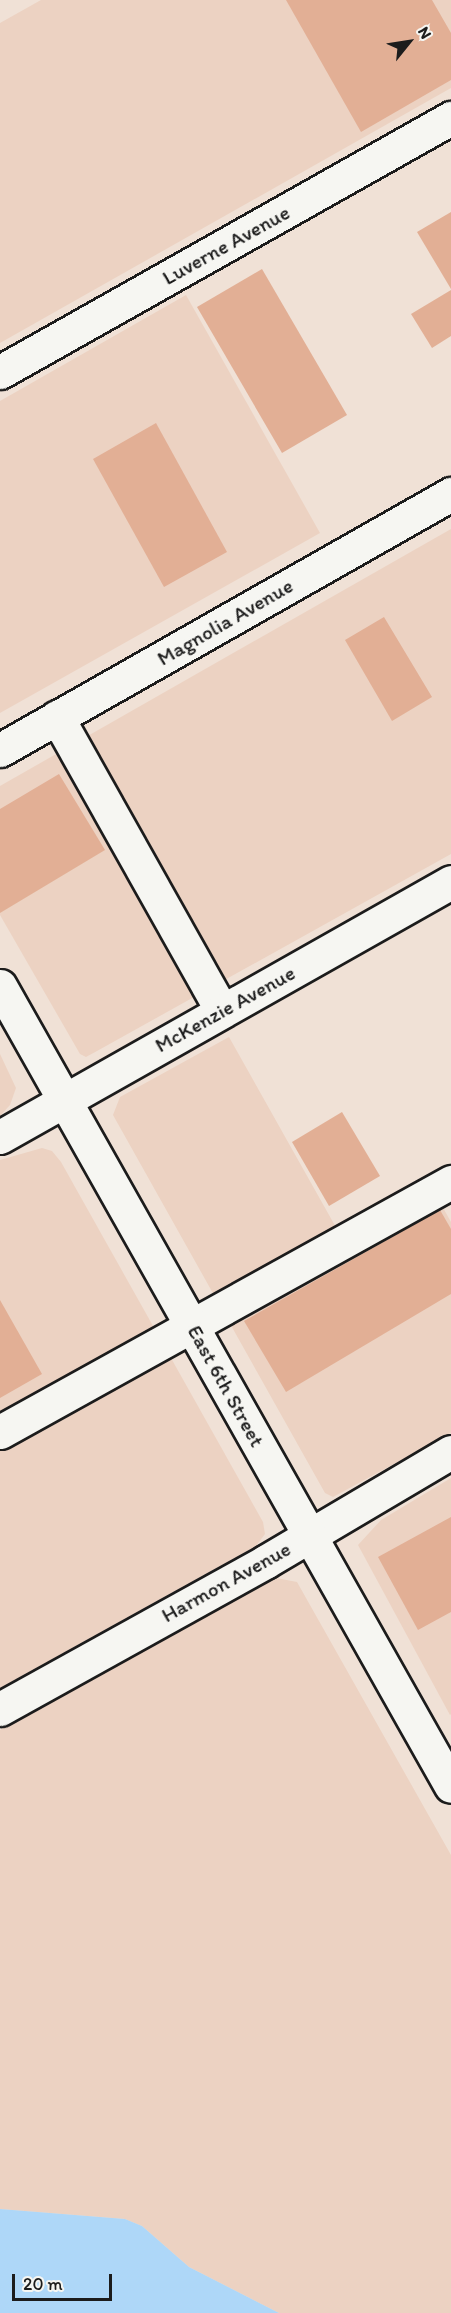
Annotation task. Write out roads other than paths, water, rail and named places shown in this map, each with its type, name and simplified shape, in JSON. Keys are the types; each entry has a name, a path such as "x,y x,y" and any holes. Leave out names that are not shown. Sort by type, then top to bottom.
{"street":[{"name":"Luverne Avenue","path":"0,372 451,118"},
{"name":"Magnolia Avenue","path":"0,750 451,494"},
{"path":"57,717 222,1011"},
{"name":"McKenzie Avenue","path":"0,1137 451,882"},
{"name":"East 6th Street","path":"0,986 451,1786"},
{"path":"0,1432 451,1182"},
{"name":"Harmon Avenue","path":"0,1709 310,1535 451,1452"}],"water":[{"path":"0,2209 125,2219 142,2226 189,2267 279,2313 0,2313"}]}
